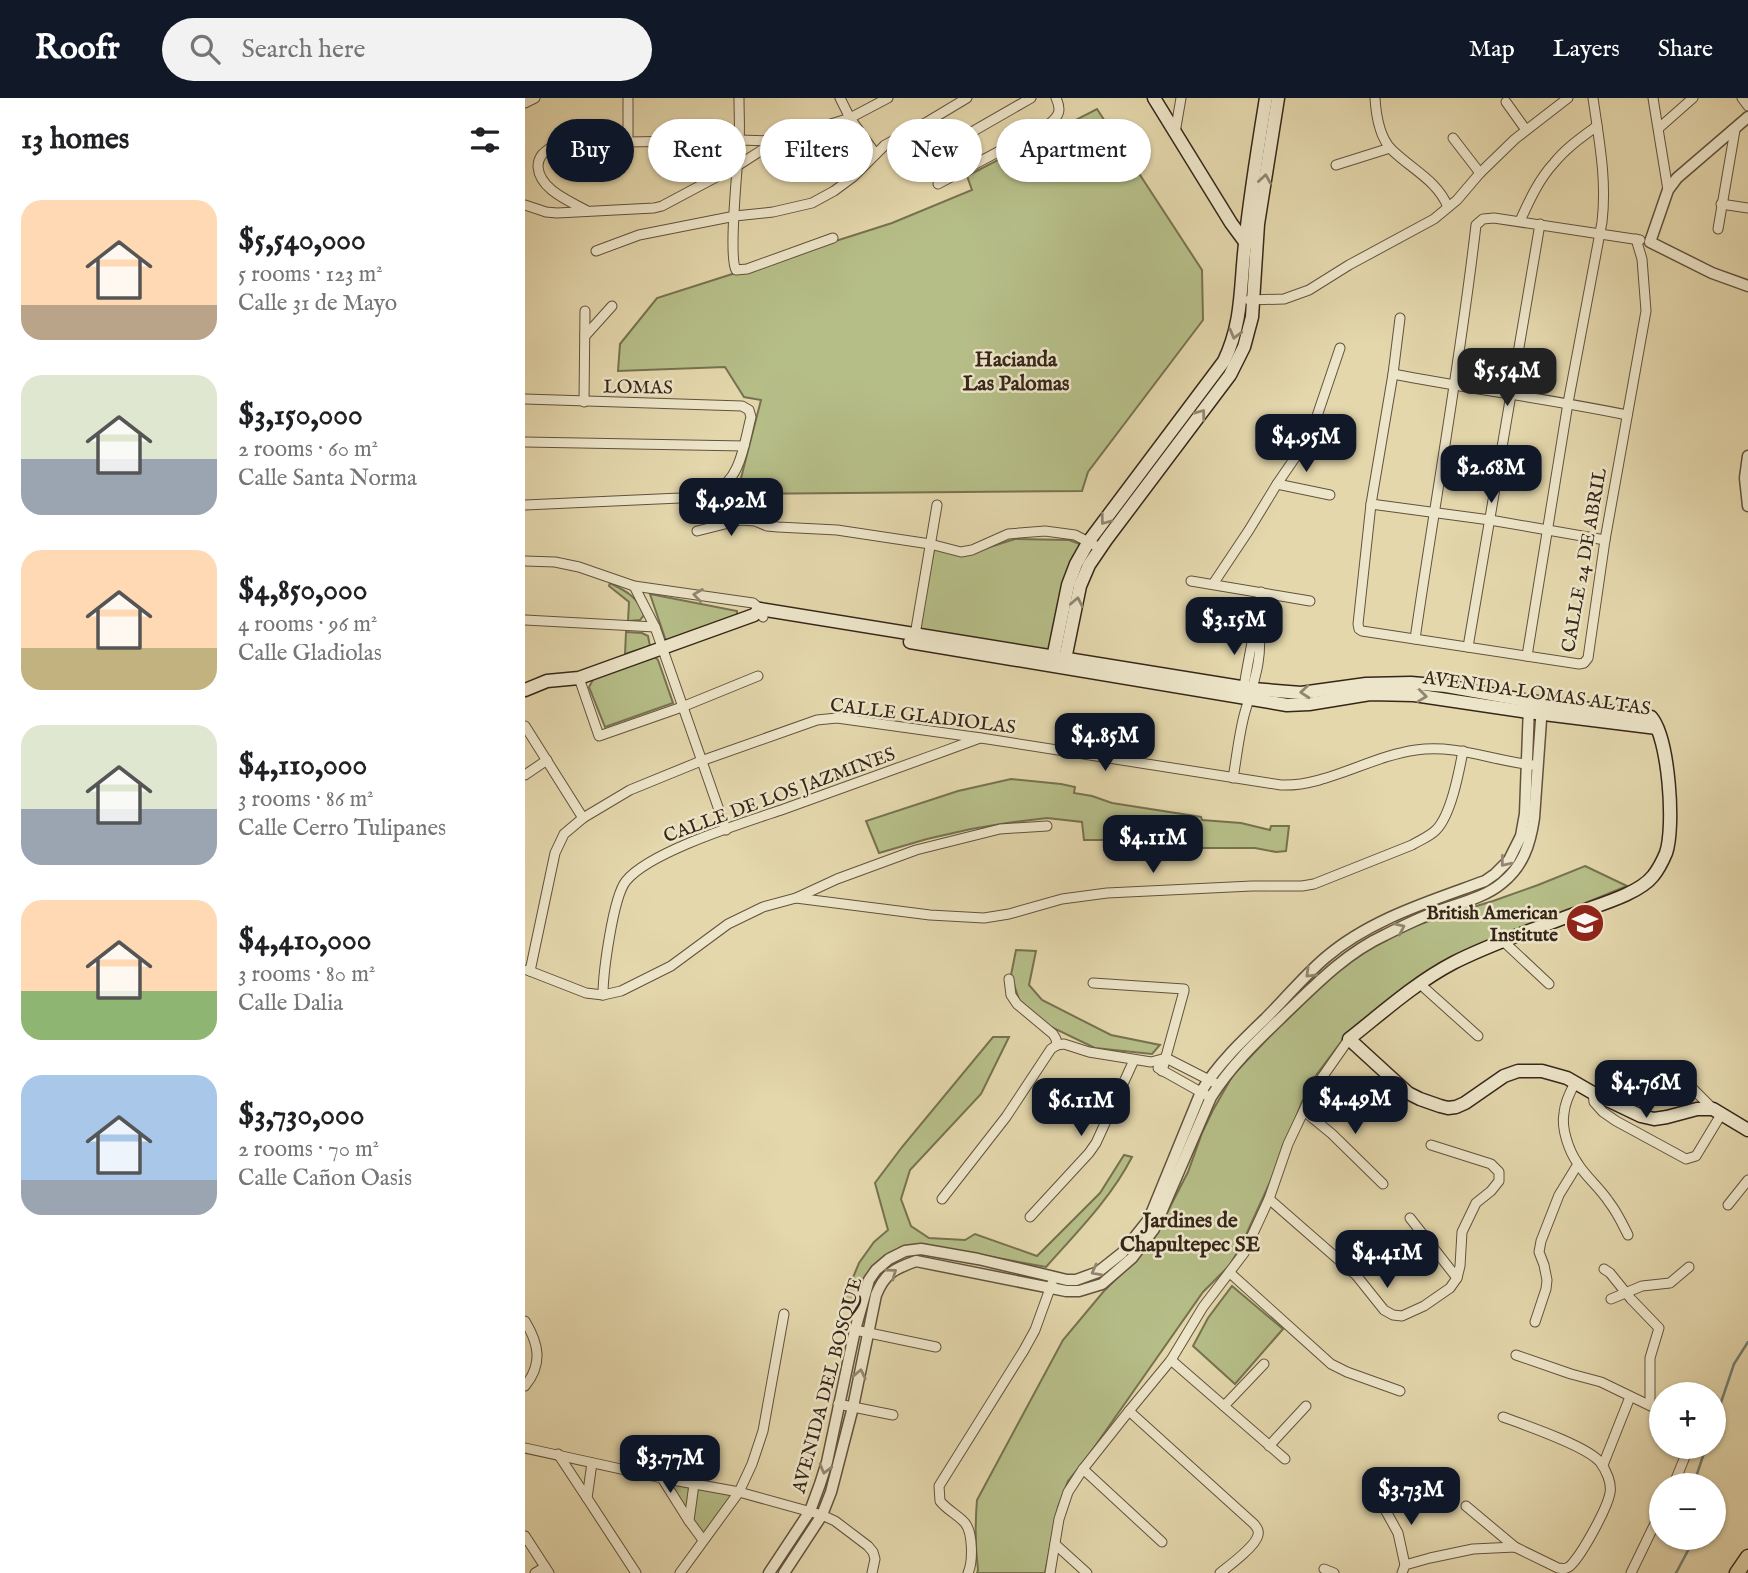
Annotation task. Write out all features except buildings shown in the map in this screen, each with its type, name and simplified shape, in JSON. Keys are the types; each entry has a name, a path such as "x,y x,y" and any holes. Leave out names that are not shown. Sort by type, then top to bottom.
{"main road":[{"path":"1154,98 1231,223 1250,244"},
{"path":"1058,662 1094,545 1230,375 1244,347 1249,331 1247,300 1250,244 1266,98"},
{"path":"1250,244 1278,98"},
{"path":"525,690 547,681 579,678 759,614 915,635 1058,662"},
{"path":"759,614 1058,662"},
{"name":"AVENIDA LOMAS ALTAS","path":"1058,662 1247,697 1366,684 1411,683 1445,686 1535,707 1651,717 1657,728 1665,758 1670,824 1666,852 1653,877 1630,893 1503,941"},
{"path":"1503,941 1452,964 1420,984 1349,1039 1408,1093 1448,1108 1465,1103 1504,1076 1518,1071 1542,1071 1575,1083 1627,1110 1654,1119 1697,1109 1718,1111 1748,1129"},
{"path":"1737,1573 1748,1557"}],"street":[{"path":"525,103 535,98"},
{"path":"628,98 629,119"},
{"path":"739,98 739,119"},
{"path":"840,98 850,118 875,153"},
{"path":"847,119 888,98"},
{"path":"596,251 639,235 812,203 853,177 885,145 967,98"},
{"path":"982,126 1031,98"},
{"path":"1175,133 1181,98"},
{"path":"1375,98 1377,119 1390,148 1435,185 1448,207"},
{"path":"1247,300 1284,299 1309,289 1434,219 1515,139 1568,98"},
{"path":"1527,656 1568,403 1604,205 1603,166 1593,98"},
{"path":"1653,98 1668,190"},
{"path":"1659,128 1693,98"},
{"path":"1742,98 1748,106"},
{"path":"939,184 1048,125 1058,115 1058,102"},
{"path":"1506,102 1526,130"},
{"path":"1650,242 1668,190 1687,168 1748,117"},
{"path":"1520,221 1552,164 1597,126"},
{"path":"1718,229 1735,130"},
{"path":"1453,138 1479,173"},
{"path":"1336,165 1390,148"},
{"path":"546,150 538,160 539,173 544,181 552,190 587,211"},
{"path":"525,205 546,212 654,208 707,182"},
{"path":"736,182 733,259 733,267 736,270 747,269 833,238"},
{"path":"1721,204 1748,208"},
{"path":"1415,639 1467,303 1476,225 1479,221 1494,218 1520,221 1650,242 1748,286"},
{"path":"1468,647 1540,224"},
{"name":"CALLE 24 DE ABRIL","path":"1371,504 1359,629 1584,663 1588,658 1605,540 1646,311 1642,259 1636,239"},
{"path":"585,336 612,306"},
{"path":"584,402 585,311"},
{"path":"1401,318 1371,504 1490,520 1605,540"},
{"path":"1213,584 1303,446 1317,416 1340,348"},
{"path":"1393,374 1627,415"},
{"name":"LOMAS","path":"525,399 742,405 749,410 751,417 744,446"},
{"path":"525,442 744,446 731,479 705,495 525,505"},
{"path":"1748,456 1745,478 1748,506"},
{"path":"1277,484 1330,495"},
{"path":"915,635 937,505"},
{"path":"697,531 741,520 755,521 767,526 837,530 930,544 961,552 1008,534 1045,531 1075,535 1094,545"},
{"path":"525,561 555,562 579,567 634,586 753,603 759,614"},
{"path":"1191,581 1310,601"},
{"path":"634,586 655,627 726,830"},
{"path":"1233,778 1261,592"},
{"path":"525,620 655,627"},
{"path":"579,678 599,736 758,677"},
{"name":"AVENIDA DEL BOSQUE","path":"784,1573 822,1515 837,1472 876,1295 882,1280 896,1268 916,1261 1052,1283 1076,1280 1098,1272 1122,1253 1149,1219 1213,1082 1251,1032 1342,945 1391,917 1485,881 1509,860 1521,836 1525,814 1535,707"},
{"name":"CALLE GLADIOLAS","path":"528,970 558,843 564,834 583,818 630,790 701,761 817,720 828,718 981,738 1291,786 1327,777 1392,754 1427,748 1463,751 1531,764"},
{"path":"525,726 583,818"},
{"name":"CALLE DE LOS JAZMINES","path":"603,995 603,976 619,894 627,881 663,855 981,738"},
{"path":"796,898 930,915 984,918 1095,894 1314,884 1412,845 1437,829 1444,818 1459,774 1463,751"},
{"path":"525,775 547,760"},
{"path":"528,970 586,993 603,995 621,991 671,966 728,924 763,907 796,898 837,879 916,850 1000,829 1047,825"},
{"path":"1503,941 1549,984"},
{"path":"1009,979 1011,995 1053,1034 1057,1045"},
{"path":"1093,983 1184,989 1162,1071"},
{"path":"1420,984 1478,1036"},
{"path":"1050,1573 1059,1519 1068,1492 1083,1469 1171,1360 1203,1307 1244,1253 1269,1199 1288,1144 1314,1089 1349,1039"},
{"path":"942,1199 1006,1117 1051,1049 1057,1045 1064,1044 1089,1052 1133,1060 1151,1062 1166,1058 1213,1082"},
{"path":"1030,1217 1096,1143 1133,1060"},
{"path":"1151,1062 1206,1095"},
{"path":"1593,1093 1594,1102 1603,1112 1686,1159 1696,1156 1718,1111 1681,1077"},
{"path":"1575,1083 1567,1098 1563,1115 1568,1142 1578,1164 1609,1201 1628,1235"},
{"path":"1304,1111 1383,1184"},
{"path":"1269,1199 1356,1275 1384,1310 1392,1315 1402,1316 1425,1306 1450,1288 1461,1266 1462,1232 1476,1203 1499,1181 1499,1172 1490,1164 1431,1145"},
{"path":"1535,1322 1547,1280 1539,1252 1541,1241 1559,1195 1578,1164"},
{"path":"1728,1205 1748,1180"},
{"path":"1409,1218 1457,1278"},
{"name":"AVENIDA DEL BOSQUE","path":"769,1573 810,1511 820,1484 855,1330 869,1280 876,1270 905,1251 921,1249 966,1257 1052,1283"},
{"path":"1611,1299 1642,1286 1669,1283 1689,1267"},
{"path":"1604,1269 1658,1325 1650,1358 1650,1382"},
{"path":"1230,1273 1331,1364 1400,1391"},
{"path":"968,1573 972,1561 968,1530 964,1522 940,1501 939,1486 1024,1350 1035,1330 1052,1283"},
{"path":"680,1573 739,1492 752,1464 763,1431 784,1314"},
{"path":"525,1321 538,1356 536,1368 525,1386"},
{"path":"855,1330 936,1347"},
{"path":"1516,1355 1601,1382 1649,1405"},
{"path":"1171,1360 1285,1460"},
{"path":"1224,1406 1263,1364"},
{"path":"1603,1465 1630,1396"},
{"path":"838,1404 893,1415"},
{"path":"1269,1446 1306,1406"},
{"path":"1129,1411 1254,1524 1258,1531 1258,1537 1242,1556 1220,1573"},
{"path":"1466,1506 1515,1547 1564,1569 1571,1566 1596,1527 1607,1501 1610,1484 1603,1465 1590,1454 1547,1433 1503,1417"},
{"path":"525,1448 739,1492 822,1515 835,1521 869,1546 875,1559 872,1573"},
{"path":"558,1454 636,1573"},
{"path":"587,1498 592,1463"},
{"path":"1083,1469 1162,1542"},
{"path":"662,1478 703,1540"},
{"path":"689,1521 694,1484"},
{"path":"1382,1504 1398,1533 1404,1569 1430,1558 1473,1549 1515,1547"},
{"path":"525,1536 547,1570 535,1573"},
{"path":"1631,1573 1649,1536"},
{"path":"1055,1544 1087,1573"},
{"path":"1324,1569 1334,1573"}],"green space":[{"path":"1097,109 1104,119 1078,119"},
{"path":"996,161 996,182 1145,182 1202,270 1203,320 1088,472 1082,491 748,494 739,486 761,400 744,397 725,367 618,371 620,344 657,298 892,223 972,190 969,182 982,182 982,168"},
{"path":"1015,539 1069,540 1080,544 1081,550 1049,655 918,634 934,549 965,555"},
{"path":"610,583 635,599 644,615 640,620 628,621 629,602 609,586"},
{"path":"650,594 737,611 737,615 666,641"},
{"path":"626,632 648,636 650,646 625,654"},
{"path":"655,657 673,703 605,727 589,687 595,676"},
{"path":"1011,779 1075,787 1074,793 1112,803 1201,817 1202,820 1241,823 1270,830 1271,826 1289,826 1286,851 1255,848 1178,850 1108,840 1084,840 1082,822 1047,818 971,829 879,853 866,821 958,791"},
{"path":"1585,866 1627,886 1517,931 1347,1034 1317,1074 1302,1102 1271,1180 1229,1266 1203,1292 1068,1481 1058,1507 1045,1573 977,1573 977,1500 1063,1340 1104,1291 1151,1244 1188,1172 1213,1110 1233,1075 1297,1008 1358,956 1402,931 1493,901"},
{"path":"1016,950 1036,951 1029,985 1042,1000 1111,1035 1160,1045 1152,1054 1095,1048 1049,1026 1021,1006 1011,975"},
{"path":"993,1037 1009,1037 981,1094 910,1170 901,1199 911,1226 929,1238 965,1240 975,1234 1037,1256 1100,1193 1124,1155 1132,1157 1124,1172 1093,1214 1046,1267 922,1244 901,1247 878,1263 862,1280 854,1310 842,1304 859,1263 874,1242 888,1230 875,1183"},
{"path":"1232,1286 1283,1329 1235,1384 1193,1346 1208,1318"},
{"path":"662,1478 739,1492 703,1540"}],"waterway":[{"path":"1726,1388 1734,1364 1748,1342"},
{"path":"1697,1473 1702,1459"},
{"path":"1676,1573 1688,1550"}],"place":[{"name":"British American Institute","path":"1585,923"}],"district":[{"name":"Hacianda Las Palomas","path":"1016,371"},
{"name":"Jardines de Chapultepec SE","path":"1190,1232"}]}
